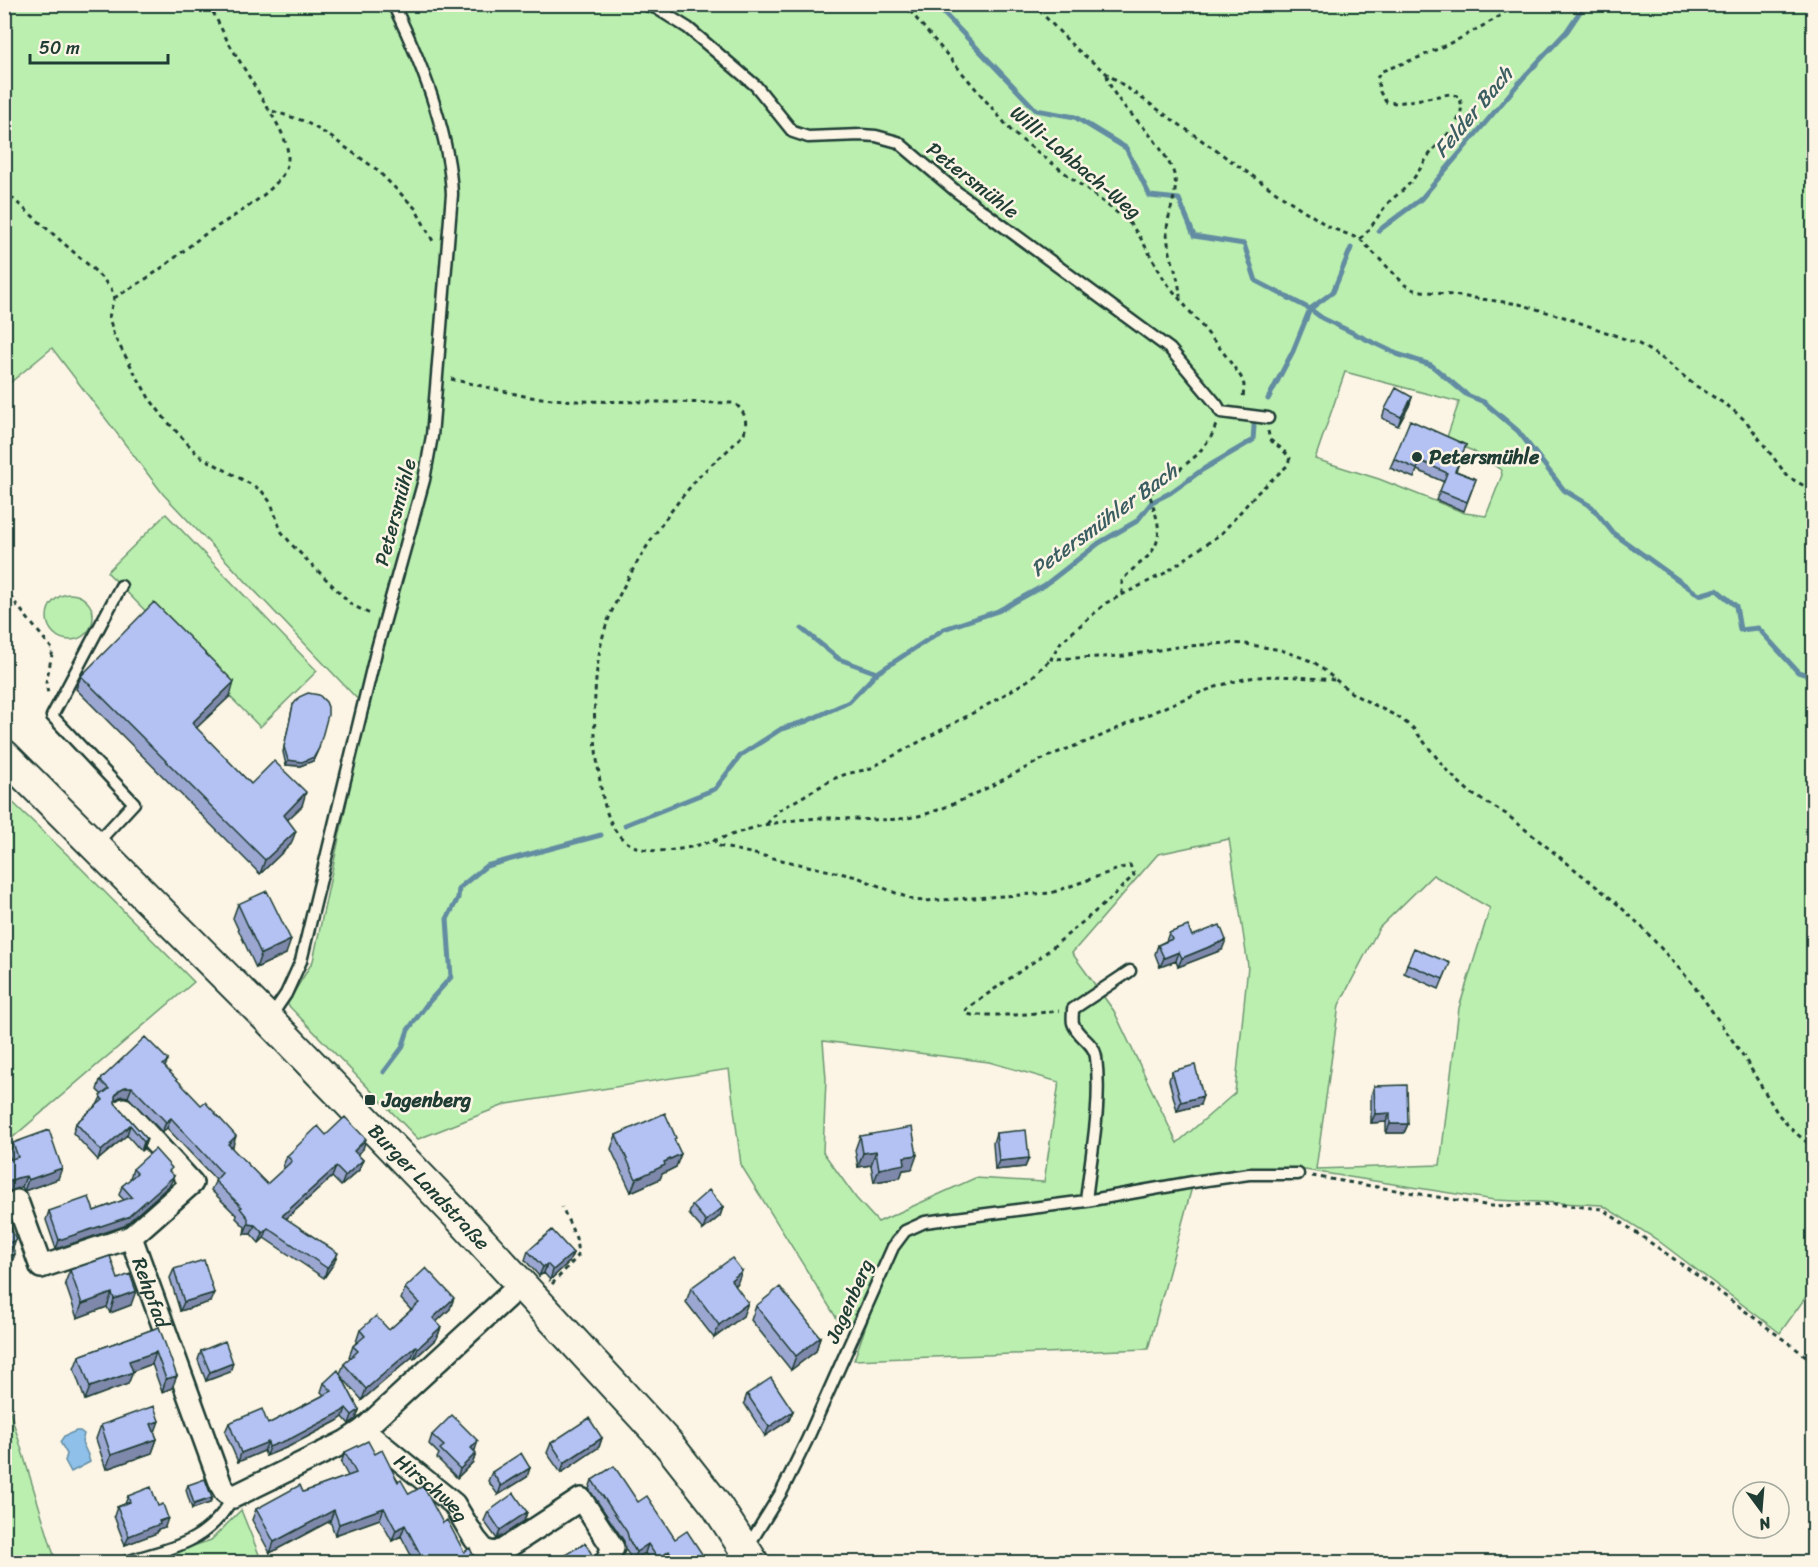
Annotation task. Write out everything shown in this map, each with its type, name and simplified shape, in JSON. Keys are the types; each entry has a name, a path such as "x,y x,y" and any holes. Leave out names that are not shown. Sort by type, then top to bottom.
{"main road":[{"name":"Burger Landstraße","path":"4,756 95,844 459,1217 532,1288 669,1445 716,1505 749,1557"}],"street":[{"path":"124,1109 192,1183 131,1237"},
{"name":"Rehpfad","path":"17,1201 41,1268 131,1237 221,1485 225,1492 233,1497"},
{"path":"233,1497 345,1442 363,1430 532,1288"},
{"name":"Hirschweg","path":"363,1430 454,1504 485,1551 496,1553 503,1550 581,1499 614,1548 606,1563"}],"lane":[{"name":"Petersmühle","path":"268,1019 286,994 301,961 384,622 424,480 432,436 452,194 447,149 434,104 393,4"},
{"name":"Petersmühle","path":"643,4 656,8 688,28 756,86 793,132 808,137 876,136 898,142 975,206 1170,349 1221,412"},
{"path":"1221,412 1268,418"},
{"path":"95,844 134,803 52,716 121,586"},
{"path":"1086,1201 1095,1134 1098,1078 1096,1053 1077,1031 1073,1023 1073,1009 1130,971"},
{"name":"Jagenberg","path":"749,1557 812,1430 893,1247 905,1231 925,1222 1086,1201 1193,1182 1238,1176 1298,1174"},
{"path":"126,1563 198,1537 233,1497"}],"path":[{"path":"114,298 163,267 267,191 282,175 288,163 287,149 282,135 227,40 209,4"},
{"name":"Willi-Lohbach-Weg","path":"904,4 1014,134 1128,221 1145,243 1165,281 1241,377 1244,393 1239,413"},
{"path":"1033,4 1074,47 1106,73 1329,227 1360,239 1405,285 1414,290 1519,304 1564,317 1639,344 1666,361 1693,384 1728,406 1746,421 1788,477 1814,491"},
{"path":"1360,239 1387,205 1408,184 1433,149 1444,139 1462,108 1458,96 1450,94 1397,103 1386,102 1380,92 1377,78 1382,71 1459,39 1497,18 1516,4"},
{"path":"1106,73 1108,83 1118,98 1155,142 1175,176 1167,234 1173,265 1180,285 1180,299"},
{"path":"269,110 304,121 376,169 415,208 425,225 445,273"},
{"path":"4,191 93,269 111,288 114,298 109,317 114,336 149,398 165,419 198,455 261,490 271,503 282,531 305,559 352,605 384,622"},
{"path":"437,377 465,381 529,397 587,401 734,403 744,413 747,426 744,433 712,463 680,500 650,543 625,586 607,624 601,647 597,682 595,743 601,784 609,817 615,830 623,839 648,850 664,851 766,825 808,818 884,821 909,819 930,813 998,784 1052,755 1207,691 1252,678 1296,677 1335,680"},
{"path":"1122,594 1122,580 1149,554 1159,537 1151,493 1202,449 1211,437 1221,412"},
{"path":"766,825 778,811 833,779 869,770 1030,679 1051,659 1059,644 1082,623 1122,594 1165,573 1222,533 1256,494 1287,466 1290,459 1270,440 1268,418"},
{"path":"4,589 53,650 46,682 52,716"},
{"path":"1051,659 1124,656 1212,643 1245,644 1281,650 1314,662 1353,694 1398,717 1413,728 1444,767 1472,794 1506,814 1613,900 1641,926 1692,984 1742,1054 1778,1114 1792,1130 1814,1148"},
{"path":"713,840 719,846 734,850 857,877 913,900 925,902 1051,893 1130,865 1134,875 1109,900 1042,957 966,1009 967,1014 972,1015 1015,1015 1073,1009"},
{"path":"1298,1174 1491,1206 1555,1204 1602,1209 1687,1268 1814,1362"},
{"path":"532,1288 578,1256 576,1238 562,1207"}],"green space":[{"path":"5,5 1813,5 1813,1287 1780,1333 1656,1239 1602,1205 1494,1200 1305,1170 1239,1169 1074,1197 921,1216 891,1237 849,1327 842,1327 741,1165 729,1069 507,1104 418,1139 287,1004 313,961 367,706 361,703 163,494 52,348 5,387","holes":["1345,372 1459,402 1446,440 1473,451 1501,470 1502,475 1486,516 1465,513 1379,479 1315,459","1229,839 1248,966 1235,1093 1177,1143 1114,1011 1072,953 1158,854","1433,875 1490,908 1459,1008 1440,1165 1316,1169 1339,1005 1379,928","823,1041 989,1062 1059,1082 1044,1182 975,1178 878,1222 856,1198 823,1152 826,1079"]},
{"path":"166,514 317,671 260,727 107,572"},
{"path":"70,594 86,601 93,617 86,633 70,640 54,633 47,617 54,601"},
{"path":"5,795 194,982 5,1144"},
{"path":"1192,1187 1148,1349 854,1360 893,1247 925,1222"},
{"path":"5,1395 56,1562 5,1562"},
{"path":"241,1510 262,1562 145,1562 211,1540"}],"water":[{"path":"76,1431 84,1434 82,1442 90,1462 71,1472 65,1461 67,1454 60,1442 64,1436"}],"building":[{"path":"1396,388 1412,397 1401,417 1385,409"},
{"path":"1410,420 1466,445 1455,471 1476,479 1467,502 1440,491 1447,473 1421,461 1417,469 1394,459"},
{"path":"154,602 234,682 192,723 251,784 274,761 306,792 284,815 296,831 265,860 81,676"},
{"path":"308,693 319,695 328,707 319,748 314,757 302,762 288,760 284,747 293,705 299,697"},
{"path":"267,891 291,940 261,954 238,904"},
{"path":"1220,925 1226,940 1182,958 1179,952 1164,958 1158,945 1172,939 1169,933 1188,926 1192,936"},
{"path":"1414,948 1450,963 1443,979 1407,964"},
{"path":"145,1037 168,1060 163,1065 201,1105 205,1102 236,1136 228,1144 267,1184 292,1161 287,1156 318,1126 326,1135 345,1117 366,1139 354,1151 363,1160 345,1176 336,1167 282,1216 338,1253 327,1268 268,1228 263,1233 255,1225 248,1224 248,1218 240,1208 242,1207 215,1181 222,1173 171,1118 166,1122 132,1087 119,1090 115,1096 115,1103 147,1139 144,1142 130,1125 101,1151 76,1123 103,1100 100,1096 109,1089 100,1080"},
{"path":"1195,1065 1203,1096 1181,1102 1172,1071"},
{"path":"1407,1085 1408,1124 1390,1124 1390,1113 1375,1114 1374,1086"},
{"path":"665,1113 681,1154 664,1162 665,1165 636,1179 616,1135"},
{"path":"912,1127 917,1155 904,1157 905,1164 879,1169 876,1151 863,1153 860,1136"},
{"path":"49,1130 62,1168 28,1180 26,1176 4,1183 4,1161 18,1157 13,1143"},
{"path":"1026,1130 1029,1158 999,1161 996,1133"},
{"path":"155,1149 172,1168 169,1171 174,1176 128,1217 59,1240 49,1211 89,1197 94,1211 132,1197 122,1186 137,1173 133,1169"},
{"path":"709,1190 723,1207 706,1221 692,1205"},
{"path":"4,1209 16,1240 11,1242 15,1254 4,1258"},
{"path":"552,1230 573,1253 553,1270 547,1264 543,1267 528,1251"},
{"path":"110,1256 118,1279 130,1274 136,1291 114,1299 112,1293 82,1304 70,1270"},
{"path":"732,1258 742,1271 731,1280 748,1303 719,1325 691,1288"},
{"path":"204,1260 214,1293 184,1302 174,1269"},
{"path":"426,1268 454,1298 433,1318 441,1327 366,1389 344,1364 358,1351 353,1346 365,1336 360,1330 376,1316 389,1330 419,1303 405,1288"},
{"path":"780,1287 820,1337 796,1356 756,1306"},
{"path":"159,1327 177,1376 166,1379 156,1352 129,1361 133,1372 90,1387 79,1356"},
{"path":"225,1341 233,1363 210,1372 201,1351"},
{"path":"338,1370 359,1410 352,1415 346,1408 292,1438 269,1447 268,1442 241,1453 229,1423 262,1409 268,1424 332,1391 324,1383"},
{"path":"771,1378 793,1411 769,1427 747,1394"},
{"path":"154,1406 159,1421 151,1424 157,1439 111,1455 101,1425"},
{"path":"452,1415 478,1441 471,1448 476,1453 460,1469 440,1449 444,1446 432,1435"},
{"path":"589,1418 602,1438 564,1463 551,1443"},
{"path":"368,1441 375,1454 382,1450 398,1482 401,1480 409,1494 423,1486 443,1523 447,1520 464,1552 470,1548 476,1563 425,1563 405,1525 396,1530 384,1508 339,1524 334,1510 274,1542 256,1509 300,1485 303,1492 356,1473 345,1452"},
{"path":"521,1453 530,1468 501,1486 492,1472"},
{"path":"614,1466 638,1502 647,1496 675,1539 687,1531 708,1563 676,1563 669,1551 658,1559 648,1544 636,1552 627,1532 592,1480"},
{"path":"205,1479 212,1498 194,1504 188,1485"},
{"path":"151,1487 158,1506 163,1504 168,1518 159,1521 160,1524 129,1536 117,1507 130,1502 128,1496"},
{"path":"514,1493 527,1512 500,1530 488,1512"},
{"path":"585,1543 597,1563 553,1562"}],"waterway":[{"path":"935,4 1036,110 1075,117 1126,148 1150,196 1179,199 1194,236 1244,244 1256,281 1310,309 1322,318 1397,354 1431,365 1467,395 1484,402 1518,431 1564,490 1592,507 1613,533 1699,595 1717,590 1736,606 1740,630 1758,628 1798,672 1814,677"},
{"name":"Felder Bach","path":"1378,231 1421,199 1524,77 1567,31 1585,4"},
{"name":"Petersmühler Bach","path":"1268,399 1293,351 1310,309 1333,292 1351,248"},
{"name":"Petersmühler Bach","path":"625,825 715,789 741,755 781,729 807,721 849,702 877,673 944,629 998,611 1045,585 1099,543 1137,521 1152,502 1253,440 1254,426"},
{"path":"802,629 839,659 877,673"},
{"name":"Petersmühler Bach","path":"384,1072 402,1048 408,1030 451,977 447,919 458,898 459,888 486,866 601,835"}],"place":[{"name":"Petersmühle","path":"1417,457"},
{"name":"Jagenberg","path":"370,1100"}]}
